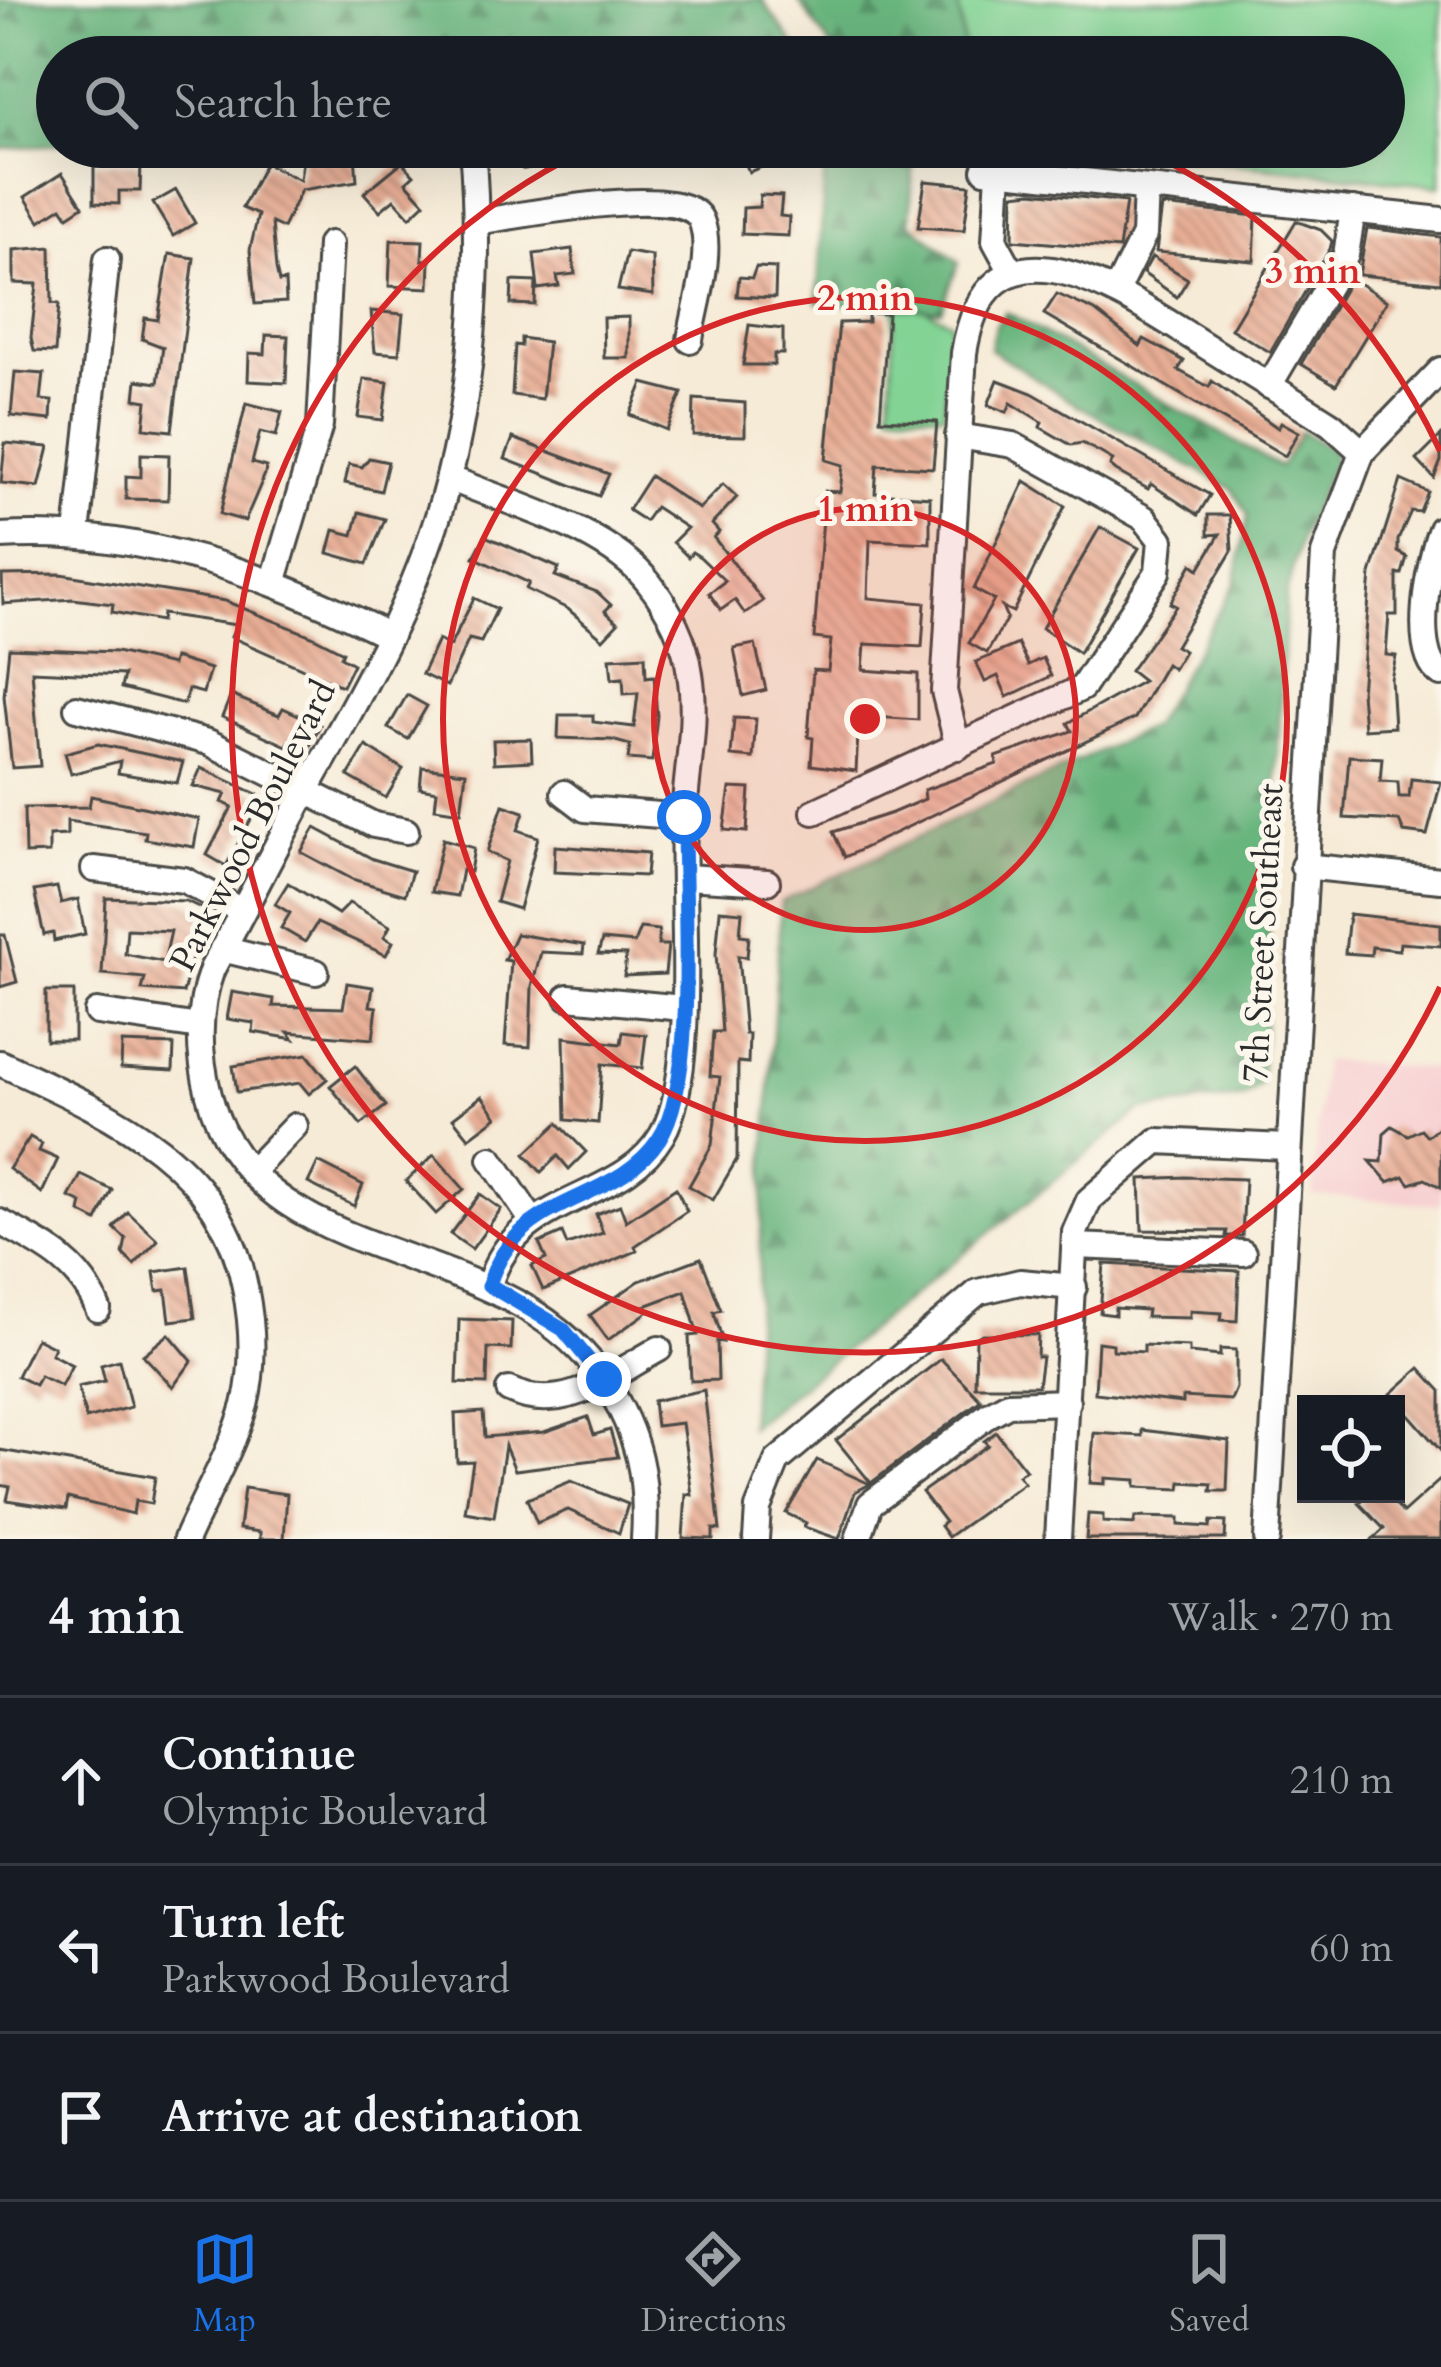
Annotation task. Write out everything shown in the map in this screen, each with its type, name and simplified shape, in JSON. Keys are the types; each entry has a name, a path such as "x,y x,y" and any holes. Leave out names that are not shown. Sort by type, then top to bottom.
{"street":[{"name":"Parkwood Boulevard","path":"473,168 476,222 471,320 449,478 390,636 222,949 206,987 200,1027 212,1104 250,1172 295,1210 323,1225 489,1285 563,1329 604,1379 643,1463 644,1539"},
{"path":"1007,276 995,241 992,171 1441,220"},
{"path":"1116,291 1144,235 1146,188"},
{"path":"476,222 643,201 687,205 699,216 704,235 690,340"},
{"path":"1269,386 1346,255 1353,211"},
{"path":"274,580 320,425 329,244"},
{"path":"76,534 106,259"},
{"path":"958,747 944,692 967,332 976,309 1007,276 1060,269 1116,291 1331,424 1362,452"},
{"name":"7th Street Southeast","path":"1267,1539 1321,570 1331,525 1362,452 1441,370"},
{"path":"814,812 1070,696 1092,679 1158,572 1161,540 1144,518 1013,445 958,436"},
{"path":"449,478 580,534 649,583 675,626 690,673 678,1076 660,1138 632,1166 533,1222 502,1249 489,1285"},
{"path":"1437,672 1424,647 1430,564 1441,529"},
{"path":"0,536 76,534 169,549 274,580 390,636"},
{"path":"77,708 208,742 374,825 406,831"},
{"path":"564,793 585,808 684,817"},
{"path":"1303,866 1441,880"},
{"path":"94,869 184,880 242,911"},
{"path":"685,877 767,882"},
{"path":"222,949 316,972"},
{"path":"568,998 682,1008"},
{"path":"97,1012 200,1027"},
{"path":"0,1063 89,1105 164,1150 212,1202 241,1265 253,1344 245,1403 186,1539"},
{"path":"250,1172 295,1126"},
{"path":"1058,1539 1075,1246 1089,1200 1157,1141 1287,1147"},
{"path":"491,1159 533,1222"},
{"path":"0,1222 81,1276 98,1310"},
{"path":"1075,1246 1243,1253"},
{"path":"756,1539 758,1508 777,1460 978,1292 1019,1282 1074,1287"},
{"path":"509,1390 555,1402 659,1349"},
{"path":"858,1539 870,1504 988,1415 1008,1403 1067,1402"}],"shaded area":[{"path":"1323,1060 1441,1070 1441,1205 1312,1195"}],"green space":[{"path":"0,0 762,0 788,36 36,36 36,146 0,149"},
{"path":"798,0 958,0 962,36 823,36"},
{"path":"905,0 1441,0 1441,186 1275,168 1405,168 1405,36 920,36"},
{"path":"825,168 913,168 910,223 959,262 941,310 817,303"},
{"path":"895,294 951,322 944,414 890,411"},
{"path":"1006,312 1280,467 1302,431 1332,451 1334,460 1301,536 1286,596 1261,1083 1245,1097 1141,1110 749,1428 781,902 1152,726 1235,584 1248,515 1232,489 1079,406 990,349 995,327"}],"building":[{"path":"94,168 141,168 140,191 119,191 119,204 94,203"},
{"path":"262,168 275,168 300,180 302,168 356,168 357,181 301,190 283,228 272,223 276,269 279,282 285,281 286,302 255,304 250,250 258,215 242,208"},
{"path":"395,168 408,168 414,175 406,182 425,203 410,217 394,199 380,211 364,193"},
{"path":"62,173 83,206 68,216 62,207 40,221 25,197"},
{"path":"925,181 970,185 964,230 918,227"},
{"path":"176,190 195,223 173,236 153,203"},
{"path":"1014,194 1126,202 1119,249 1013,240"},
{"path":"760,195 782,196 780,216 789,217 788,236 742,234 743,208 759,207"},
{"path":"1162,206 1256,216 1254,261 1156,252"},
{"path":"1296,221 1321,230 1332,241 1270,352 1231,329"},
{"path":"1367,228 1441,237 1441,283 1359,275"},
{"path":"391,240 423,241 422,260 430,260 429,288 389,286"},
{"path":"51,247 52,303 59,304 55,352 34,351 37,284 14,283 14,250"},
{"path":"572,249 575,274 557,276 559,286 538,289 534,254"},
{"path":"627,252 652,256 653,295 618,290"},
{"path":"169,254 194,258 172,431 144,428 147,401 135,399 137,380 158,383 163,347 142,339 145,318 158,320"},
{"path":"1152,257 1188,279 1177,297 1143,273"},
{"path":"756,267 776,268 775,298 737,296 739,277 752,278"},
{"path":"1351,278 1387,301 1336,385 1301,364"},
{"path":"512,281 536,282 535,305 511,304"},
{"path":"1057,294 1095,311 1140,346 1144,339 1184,361 1178,370 1209,387 1212,381 1278,428 1281,422 1299,432 1285,456 1044,314"},
{"path":"371,311 403,314 399,354 375,352"},
{"path":"868,313 888,314 880,419 937,422 933,468 877,465 875,493 930,497 930,543 870,540 868,598 925,603 922,647 865,644 863,670 918,674 918,720 859,716 856,771 811,765 813,738 808,737 813,670 828,671 831,640 814,638 825,491 840,492 843,465 826,460 839,323 868,322"},
{"path":"629,317 629,358 604,358 603,318"},
{"path":"749,325 783,329 783,354 774,354 774,365 743,365"},
{"path":"266,335 288,336 286,383 248,381 249,353 265,354"},
{"path":"521,338 548,342 542,399 512,395 515,345 521,346"},
{"path":"15,372 44,374 41,400 52,401 51,420 11,416"},
{"path":"364,379 388,382 383,420 358,417"},
{"path":"998,380 1032,393 1210,495 1198,515 1151,484 1148,489 1116,471 1110,466 1113,460 1101,453 1082,443 1071,445 1040,427 1042,422 1011,403 1007,412 988,405"},
{"path":"643,383 682,393 667,430 630,415"},
{"path":"694,399 745,403 745,436 693,435"},
{"path":"246,403 282,412 276,436 260,432 252,463 266,467 265,474 245,521 220,514"},
{"path":"1441,436 1441,461 1434,478 1417,460"},
{"path":"513,438 609,474 599,496 505,459"},
{"path":"5,443 49,447 39,487 1,483"},
{"path":"141,454 169,455 168,500 126,499 126,476 141,477"},
{"path":"369,458 388,462 381,491 345,483 349,464 362,467"},
{"path":"650,476 699,509 723,484 737,497 712,524 719,532 714,538 763,601 745,614 735,600 721,610 709,593 725,581 700,557 692,552 688,557 673,542 687,528 655,507 645,521 628,510"},
{"path":"1401,480 1428,492 1420,512 1411,511 1398,540 1398,552 1407,557 1402,574 1397,574 1397,615 1389,615 1386,655 1396,656 1391,679 1394,727 1364,729 1361,692 1371,574"},
{"path":"1025,481 1065,506 1013,612 1002,607 1007,618 987,653 969,643 994,600 974,589"},
{"path":"359,512 385,519 367,564 328,553 334,530 353,535"},
{"path":"1208,515 1230,515 1232,551 1175,646 1184,651 1173,669 1166,664 1135,718 845,857 833,832 925,799 924,790 997,764 996,757 1072,731 1068,723 1143,681 1130,671 1176,606 1170,603 1192,564 1199,569 1220,534 1208,535"},
{"path":"1100,527 1139,548 1079,653 1042,628"},
{"path":"485,536 559,568 555,576 597,592 611,605 605,611 618,623 603,639 568,609 526,589 529,583 474,557"},
{"path":"61,574 225,601 312,636 343,652 341,657 353,664 342,686 231,637 236,625 162,614 161,621 112,612 113,604 73,599 3,604 2,575"},
{"path":"474,598 497,609 481,642 469,639 447,686 422,674 438,640 450,646"},
{"path":"755,644 766,690 743,696 734,648"},
{"path":"1018,644 1028,665 1043,658 1051,676 1007,697 998,676 985,682 976,662"},
{"path":"9,648 116,652 172,665 174,658 210,669 203,693 188,689 184,704 121,688 124,675 32,671 40,766 12,768 4,696"},
{"path":"645,656 646,677 654,676 657,716 652,761 628,759 630,745 612,740 558,738 559,715 593,715 593,722 634,727 638,693 624,694 623,678 612,679 610,658"},
{"path":"231,695 279,715 283,708 320,725 308,750 289,742 287,746 222,717"},
{"path":"407,695 427,706 408,739 388,728"},
{"path":"734,718 756,719 753,758 731,756"},
{"path":"531,739 532,761 494,763 493,740"},
{"path":"98,744 183,762 177,783 118,773 120,761 71,774 65,753"},
{"path":"366,746 403,769 386,798 348,776"},
{"path":"1349,756 1382,758 1380,781 1398,782 1399,797 1409,797 1411,779 1441,782 1427,835 1404,832 1399,821 1344,818"},
{"path":"422,767 466,772 461,812 435,808 437,791 420,788"},
{"path":"201,768 263,797 226,866 207,855 232,807 222,802 226,794 193,786"},
{"path":"730,788 750,789 747,832 724,830"},
{"path":"91,796 199,819 194,847 145,839 146,832 67,821 67,835 49,836 49,853 25,854 24,808 89,807"},
{"path":"503,805 524,812 518,830 538,837 519,909 496,902 507,861 487,852"},
{"path":"315,828 373,859 412,871 405,895 352,879 301,852"},
{"path":"443,839 474,848 470,872 462,870 457,896 431,892"},
{"path":"555,846 648,853 646,876 554,872"},
{"path":"288,883 338,914 349,903 390,926 384,937 393,942 386,955 317,923 305,942 281,928 290,913 275,904"},
{"path":"57,887 61,903 78,899 85,934 54,941 53,933 44,935 34,891"},
{"path":"106,898 186,901 205,910 183,993 142,990 145,978 102,974","holes":["127,929 171,931 164,962 125,954"]},
{"path":"720,910 742,912 740,935 749,936 747,957 738,956 745,1034 749,1034 748,1063 738,1062 737,1159 713,1200 689,1186 712,1145 720,1077 710,1076 713,1032 722,1032 716,954"},
{"path":"1349,914 1441,924 1441,946 1400,943 1399,950 1372,947 1371,955 1345,953"},
{"path":"640,928 659,930 658,945 668,945 665,974 624,976 626,955 598,954 602,940 634,943"},
{"path":"516,934 584,945 583,954 541,952 532,986 530,1047 505,1045 511,961 504,960"},
{"path":"0,935 5,935 17,982 0,987"},
{"path":"347,983 373,987 370,1006 377,1007 373,1039 288,1032 294,1039 253,1032 254,1023 227,1019 232,992 274,999 273,1006 343,1008"},
{"path":"46,991 74,991 74,1040 46,1040"},
{"path":"623,1032 646,1035 642,1068 602,1064 598,1123 566,1120 564,1037 621,1044"},
{"path":"122,1043 174,1045 173,1071 121,1068"},
{"path":"307,1054 327,1079 309,1094 300,1083 237,1092 233,1066"},
{"path":"355,1066 386,1106 361,1125 330,1086"},
{"path":"482,1096 497,1117 469,1138 453,1118"},
{"path":"558,1123 586,1152 569,1169 558,1156 541,1172 525,1154"},
{"path":"1441,1125 1441,1187 1425,1179 1410,1184 1404,1176 1388,1182 1370,1161 1382,1162 1384,1133 1392,1126 1408,1135 1421,1129 1427,1136"},
{"path":"30,1137 42,1144 39,1151 58,1159 42,1193 9,1169"},
{"path":"434,1155 464,1189 436,1214 406,1181"},
{"path":"318,1162 363,1185 354,1206 308,1183"},
{"path":"81,1175 112,1190 97,1221 80,1212 82,1203 69,1197"},
{"path":"1140,1179 1245,1179 1242,1236 1226,1236 1227,1231 1142,1230"},
{"path":"676,1188 687,1211 635,1246 637,1251 543,1290 532,1266 546,1259 539,1243 562,1233 567,1245 603,1233 596,1214 620,1205 626,1221"},
{"path":"480,1194 501,1209 472,1249 450,1234"},
{"path":"128,1212 158,1240 134,1265 123,1254 126,1239 114,1228"},
{"path":"701,1258 721,1310 714,1312 723,1342 717,1341 718,1380 691,1381 689,1336 698,1335 685,1291 645,1306 649,1311 608,1340 590,1315 639,1281"},
{"path":"1104,1264 1239,1271 1237,1321 1221,1320 1222,1313 1190,1311 1190,1318 1146,1317 1147,1310 1115,1308 1115,1315 1100,1313"},
{"path":"188,1267 195,1318 170,1321 166,1290 157,1291 154,1272"},
{"path":"459,1319 512,1321 511,1349 488,1348 487,1384 457,1383"},
{"path":"169,1334 192,1361 173,1387 143,1355"},
{"path":"982,1334 1038,1335 1037,1357 1042,1357 1038,1386 975,1386 976,1338"},
{"path":"36,1338 54,1347 51,1354 72,1365 61,1386 40,1376 35,1385 17,1376"},
{"path":"1098,1342 1113,1344 1113,1350 1144,1352 1144,1345 1189,1347 1189,1353 1220,1356 1220,1349 1236,1350 1236,1388 1231,1400 1183,1397 1183,1403 1095,1393"},
{"path":"941,1359 981,1400 871,1483 836,1440"},
{"path":"119,1360 131,1407 86,1419 78,1387 105,1381 101,1365"},
{"path":"1420,1368 1441,1391 1441,1451 1405,1410 1405,1395 1391,1394"},
{"path":"704,1390 720,1530 713,1529 713,1539 683,1538 686,1494 692,1495 682,1423 656,1426 653,1401"},
{"path":"483,1412 485,1437 544,1432 588,1417 594,1435 610,1430 618,1457 515,1470 505,1446 494,1517 465,1512 473,1461 457,1462 455,1414"},
{"path":"1142,1430 1229,1441 1227,1491 1211,1491 1212,1484 1181,1482 1180,1489 1136,1487 1136,1480 1105,1478 1105,1484 1090,1483 1094,1433 1142,1436"},
{"path":"996,1432 1026,1470 1018,1475 1024,1483 948,1537 940,1526 945,1522 922,1492 988,1445 984,1441"},
{"path":"0,1450 155,1477 151,1504 135,1501 133,1514 68,1498 66,1509 7,1500 10,1487 0,1485"},
{"path":"817,1460 870,1484 855,1492 839,1539 804,1527 806,1523 786,1513"},
{"path":"1441,1479 1441,1539 1373,1539 1384,1529 1359,1503 1394,1503 1403,1513"},
{"path":"571,1481 628,1504 619,1533 568,1510 537,1523 527,1499"},
{"path":"244,1488 287,1494 284,1539 260,1539 260,1532 239,1529"},
{"path":"1088,1514 1103,1515 1103,1522 1134,1524 1135,1517 1179,1518 1179,1525 1210,1527 1211,1521 1226,1522 1225,1539 1086,1539"}],"route":[{"path":"604,1379 563,1329 489,1285 502,1249 516,1234 548,1209 632,1166 667,1124 678,1076 685,957 684,817"}]}
